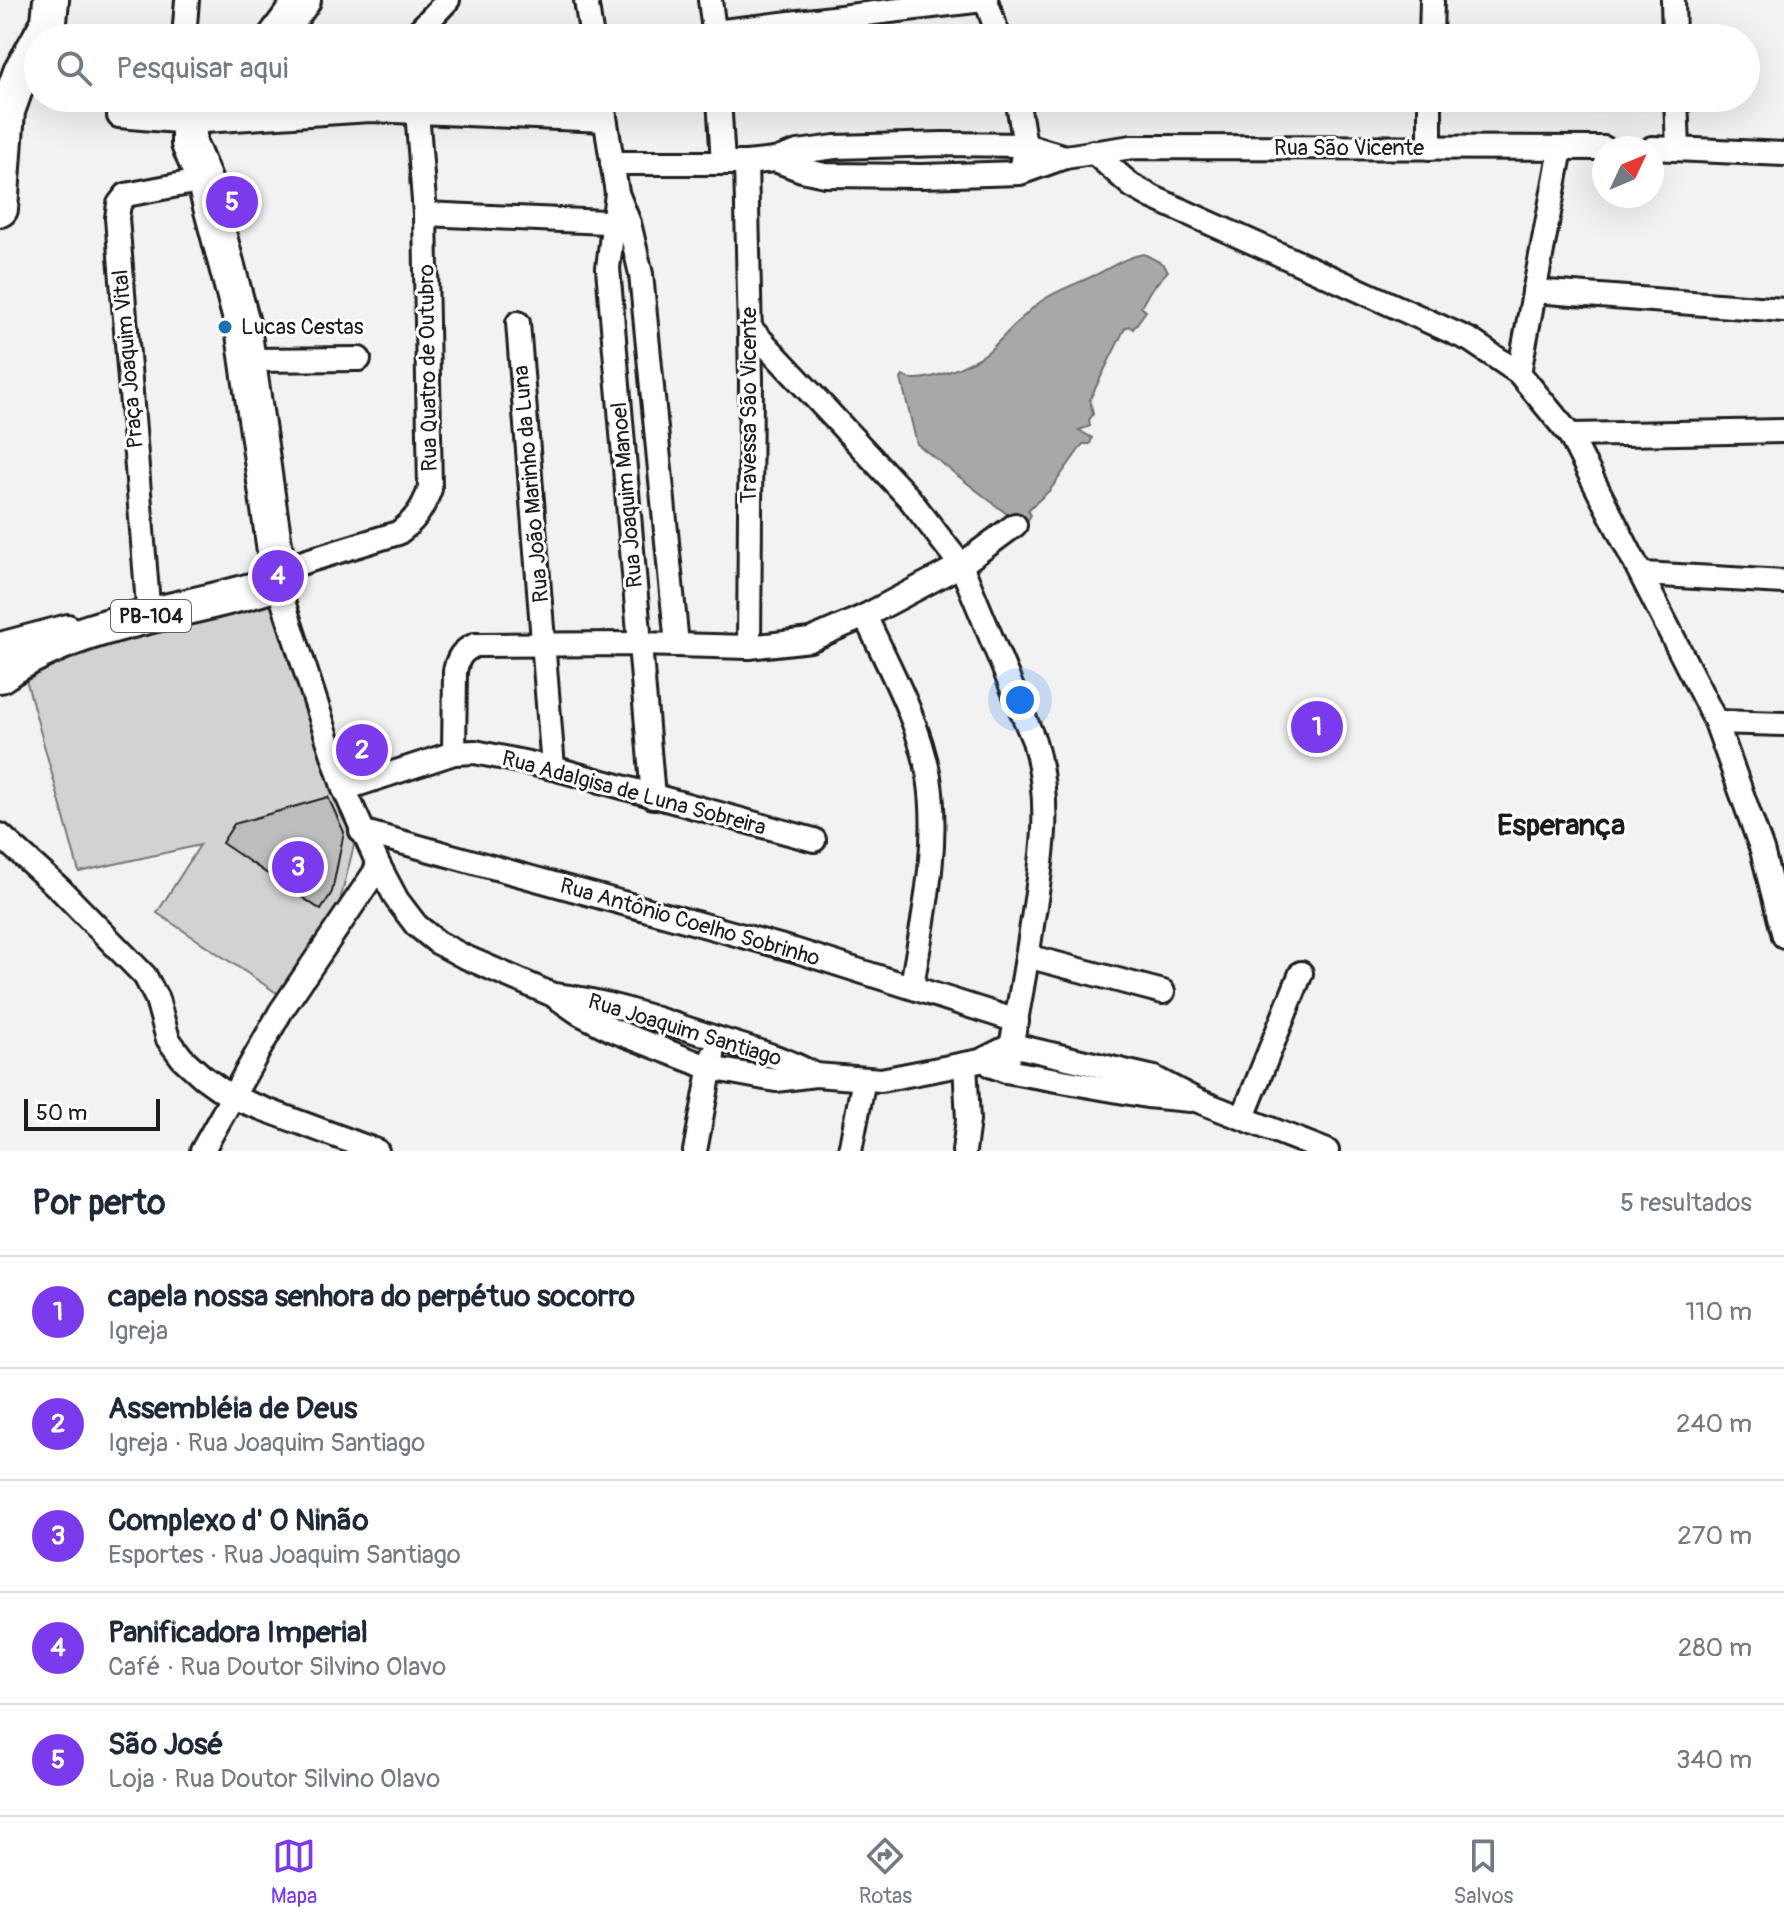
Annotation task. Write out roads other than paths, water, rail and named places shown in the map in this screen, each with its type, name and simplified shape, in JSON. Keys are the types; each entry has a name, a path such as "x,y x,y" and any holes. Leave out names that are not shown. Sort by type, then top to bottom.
{"main road":[{"path":"48,24 51,0"},
{"path":"285,24 303,0"},
{"path":"0,209 4,111 24,67"},
{"path":"185,112 189,144 204,180 235,290 249,360 276,577"},
{"name":"PB-104","path":"0,675 14,650 118,624 276,577"}],"street":[{"path":"185,24 187,0"},
{"path":"425,24 448,0"},
{"path":"586,0 590,24"},
{"path":"710,0 713,24"},
{"path":"799,24 985,0 994,24"},
{"path":"1431,24 1432,0"},
{"path":"1673,0 1674,24"},
{"path":"119,116 163,112"},
{"name":"Rua Quatro de Outubro","path":"14,650 148,605 276,577 398,533 423,508 430,489 425,214 417,112"},
{"name":"Rua Joaquim Manoel","path":"604,112 621,223 641,274 677,645"},
{"path":"720,112 723,163"},
{"path":"1019,112 1025,145 1020,173"},
{"path":"1430,112 1430,148"},
{"path":"1677,112 1678,148"},
{"name":"Rua São Vicente","path":"612,163 746,163 835,147 943,144 1025,145 1065,157"},
{"name":"Rua São Vicente","path":"775,160 825,175 922,176 1020,173 1065,157 1132,147 1592,148"},
{"path":"1664,148 1784,154"},
{"path":"1519,373 1561,149"},
{"path":"1093,152 1132,186 1152,197 1470,340 1519,373 1570,435 1716,722 1773,851 1784,936"},
{"name":"Travessa São Vicente","path":"746,163 750,328 749,647"},
{"name":"Praça Joaquim Vital","path":"148,605 117,218 119,204 126,195 204,180"},
{"path":"425,214 621,223"},
{"name":"Rua Joaquim Manoel","path":"621,223 608,268 653,797"},
{"path":"1534,291 1784,310"},
{"name":"Rua João Marinho da Luna","path":"518,323 553,768"},
{"path":"750,328 909,498 961,565 1034,741 1042,768 1046,817 1042,866 1006,1071"},
{"path":"249,360 359,359"},
{"path":"1570,435 1784,431"},
{"path":"344,789 454,753 455,671 464,650 475,645 749,647 810,640 865,616 961,565 1015,525"},
{"path":"1643,574 1784,582"},
{"name":"Rua Joaquim Santiago","path":"276,577 344,789 361,831 407,913 437,942 553,995 612,1030 710,1068 776,1080 815,1075 895,1078 972,1063 1012,1045"},
{"path":"865,616 908,714 928,775 933,819 928,887 912,986"},
{"path":"1716,722 1784,724"},
{"name":"Rua Adalgisa de Luna Sobreira","path":"454,753 475,752 553,768 814,840"},
{"name":"Rua Antônio Coelho Sobrinho","path":"361,831 794,950 1017,1021"},
{"path":"0,835 61,890 145,976 157,999 164,1031 173,1049 203,1077 231,1097 377,1151"},
{"path":"202,1151 281,1011 379,866"},
{"path":"1027,956 1163,992"},
{"path":"1243,1117 1301,973"},
{"name":"Rua Joaquim Santiago","path":"553,995 589,999 619,1007 775,1056 815,1075"},
{"path":"695,1151 717,1039"},
{"path":"1012,1045 1154,1078 1196,1100 1327,1151"},
{"path":"964,1151 972,1063 1147,1096 1196,1100"},
{"path":"850,1151 864,1079"}],"place":[{"name":"São José","path":"232,202"},
{"name":"Lucas Cestas","path":"225,327"},
{"name":"Panificadora Imperial","path":"278,576"},
{"name":"capela nossa senhora do perpétuo socorro","path":"1317,727"},
{"name":"Assembléia de Deus","path":"362,750"},
{"name":"Complexo d' O Ninão","path":"298,867"}],"district":[{"name":"Esperança","path":"1561,825"}]}
